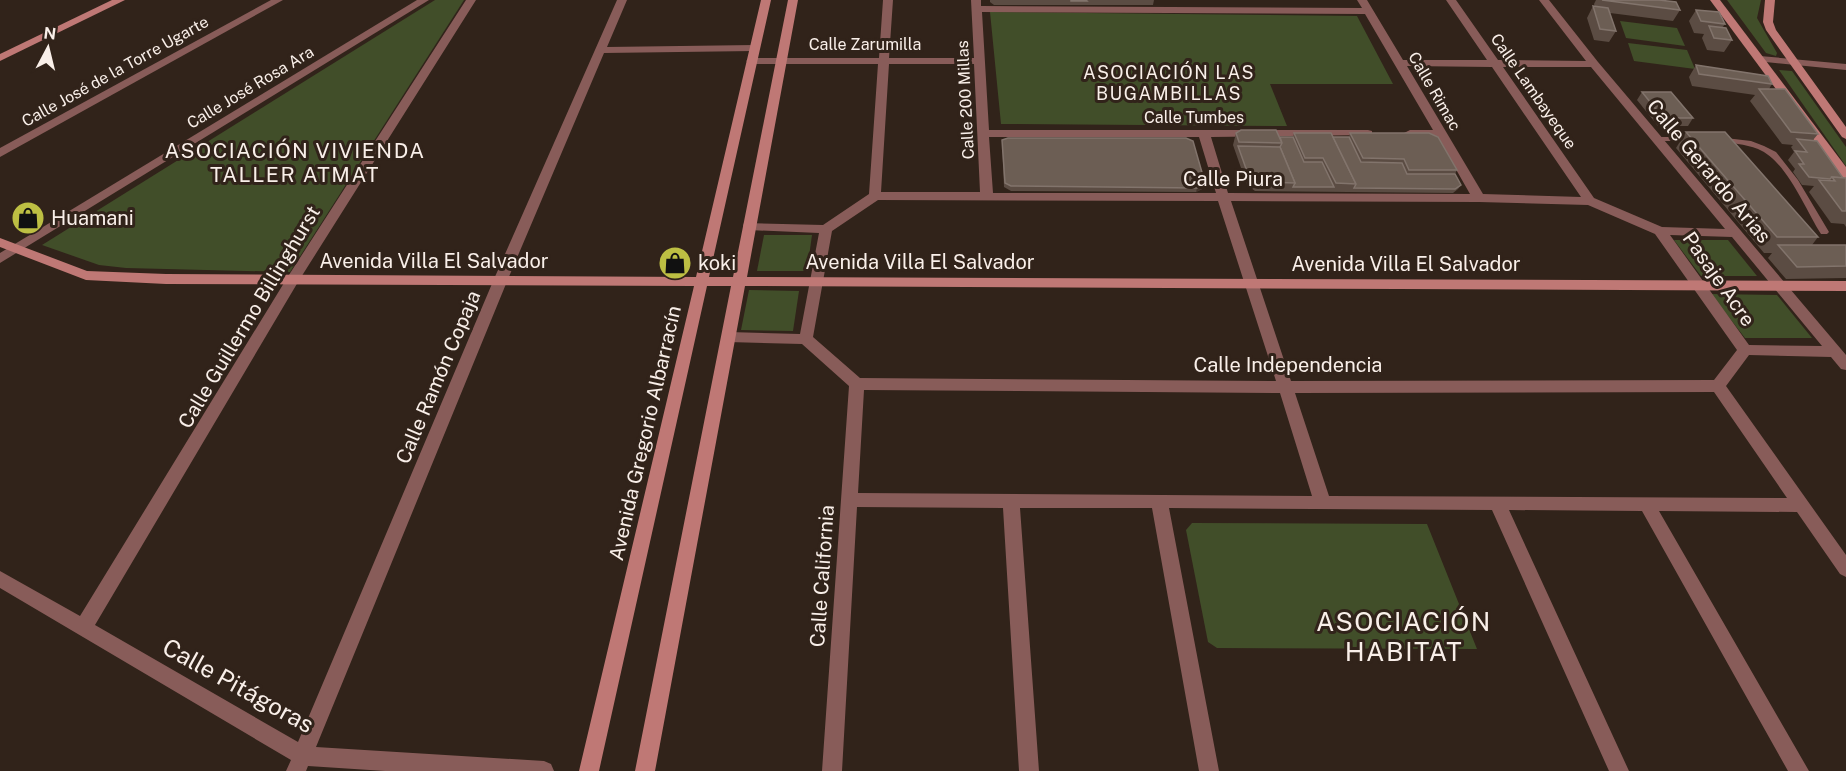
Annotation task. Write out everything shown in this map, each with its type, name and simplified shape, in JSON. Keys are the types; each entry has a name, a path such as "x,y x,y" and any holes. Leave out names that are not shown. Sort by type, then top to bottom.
{"street":[{"path":"0,58 120,0"},
{"name":"Calle José de la Torre Ugarte","path":"0,153 278,0"},
{"name":"Calle José Rosa Ara","path":"0,259 424,0"},
{"name":"Calle Guillermo Billinghurst","path":"83,628 292,281 471,0"},
{"name":"Calle Ramón Copaja","path":"300,763 501,279 622,0"},
{"name":"Avenida Gregorio Albarracín","path":"589,771 765,0"},
{"path":"645,771 793,0"},
{"path":"749,226 826,228 875,196 882,60 888,0"},
{"name":"Calle Lambayeque","path":"1451,0 1590,201"},
{"name":"Calle Gerardo Arias","path":"1544,0 1594,64 1846,365"},
{"path":"1715,0 1846,175"},
{"path":"1770,0 1768,22 1776,38 1846,135"},
{"path":"977,5 1366,5"},
{"name":"Calle 200 Millas","path":"977,5 978,61 987,198"},
{"name":"Calle Rimac","path":"1366,5 1479,198"},
{"path":"601,50 754,48"},
{"path":"1760,59 1846,67"},
{"name":"Calle Zarumilla","path":"752,61 978,61"},
{"path":"1399,63 1594,64"},
{"path":"1204,133 1250,283 1288,387 1323,503"},
{"name":"Calle Tumbes","path":"984,134 1441,134"},
{"name":"Calle Piura","path":"875,196 1223,199 1479,198 1590,201"},
{"path":"1590,201 1660,231 1735,233"},
{"path":"806,339 826,228"},
{"name":"Pasaje Acre","path":"1660,231 1745,350"},
{"name":"Avenida Villa El Salvador","path":"0,242 86,275 166,279 1846,286"},
{"path":"728,337 806,339 857,384"},
{"path":"1835,351 1745,350 1718,386 1846,569"},
{"name":"Calle Independencia","path":"857,384 1288,387 1718,386"},
{"name":"Calle California","path":"832,771 857,384"},
{"path":"849,501 1802,506"},
{"path":"1011,501 1029,771"},
{"path":"1159,502 1209,771"},
{"path":"1498,504 1619,771"},
{"path":"1647,505 1799,771"},
{"name":"Calle Pitágoras","path":"0,579 300,763 544,771"}],"lane":[{"path":"1657,139 1747,142 1772,153 1824,232"}],"green space":[{"path":"435,0 464,0 290,272 126,268 99,265 42,245"},
{"path":"1727,0 1761,0 1757,18 1777,53 1776,56 1766,53"},
{"path":"990,12 1357,16 1393,84 1270,84 1287,126 1001,124"},
{"path":"1620,21 1677,28 1685,46 1626,38"},
{"path":"1628,43 1687,50 1695,69 1634,61"},
{"path":"1779,70 1792,71 1846,147 1846,166"},
{"path":"764,235 812,235 807,271 757,271"},
{"path":"1674,240 1728,240 1757,276 1701,276"},
{"path":"749,290 799,291 793,331 741,330"},
{"path":"1711,294 1777,295 1812,338 1745,338"},
{"path":"1192,523 1427,524 1477,649 1217,648 1208,642 1186,530"}],"building":[{"path":"1602,0 1676,2 1680,10"},
{"path":"1593,6 1608,8 1616,31 1600,29"},
{"path":"1696,10 1719,12 1725,24 1701,21"},
{"path":"1709,26 1726,28 1732,40 1714,38"},
{"path":"1696,65 1768,76 1772,84 1699,74"},
{"path":"1759,89 1785,89 1818,134 1791,132"},
{"path":"1642,92 1671,92 1693,118 1663,118"},
{"path":"1241,130 1276,130 1282,143 1239,142 1236,133"},
{"path":"1686,132 1725,132 1818,237 1777,237"},
{"path":"1294,133 1331,133 1356,184 1336,183 1323,158 1305,158"},
{"path":"1350,133 1429,133 1438,137 1457,170 1409,170 1404,159 1363,158"},
{"path":"1280,137 1293,137 1304,162 1322,162 1334,187 1293,187 1295,183 1280,147 1282,143"},
{"path":"1333,137 1349,137 1361,162 1402,163 1407,174 1455,174 1461,185 1455,189 1354,188 1356,184"},
{"path":"1008,138 1186,138 1193,141 1205,183 1197,188 1011,186 1005,183 1002,140"},
{"path":"1797,139 1817,141 1843,178 1809,177 1799,164 1804,164 1795,151 1807,152"},
{"path":"1238,146 1280,147 1295,183 1257,182 1249,177"},
{"path":"1832,177 1846,178 1846,211 1842,211 1819,180 1835,181"},
{"path":"1778,245 1846,245 1846,266 1797,267"}],"place":[{"name":"Huamani","path":"28,218"},
{"name":"koki","path":"675,263"}],"district":[{"name":"ASOCIACIÓN LAS BUGAMBILLAS","path":"1169,83"},
{"name":"ASOCIACIÓN VIVIENDA TALLER ATMAT","path":"295,163"},
{"name":"ASOCIACIÓN HABITAT","path":"1404,637"}]}
